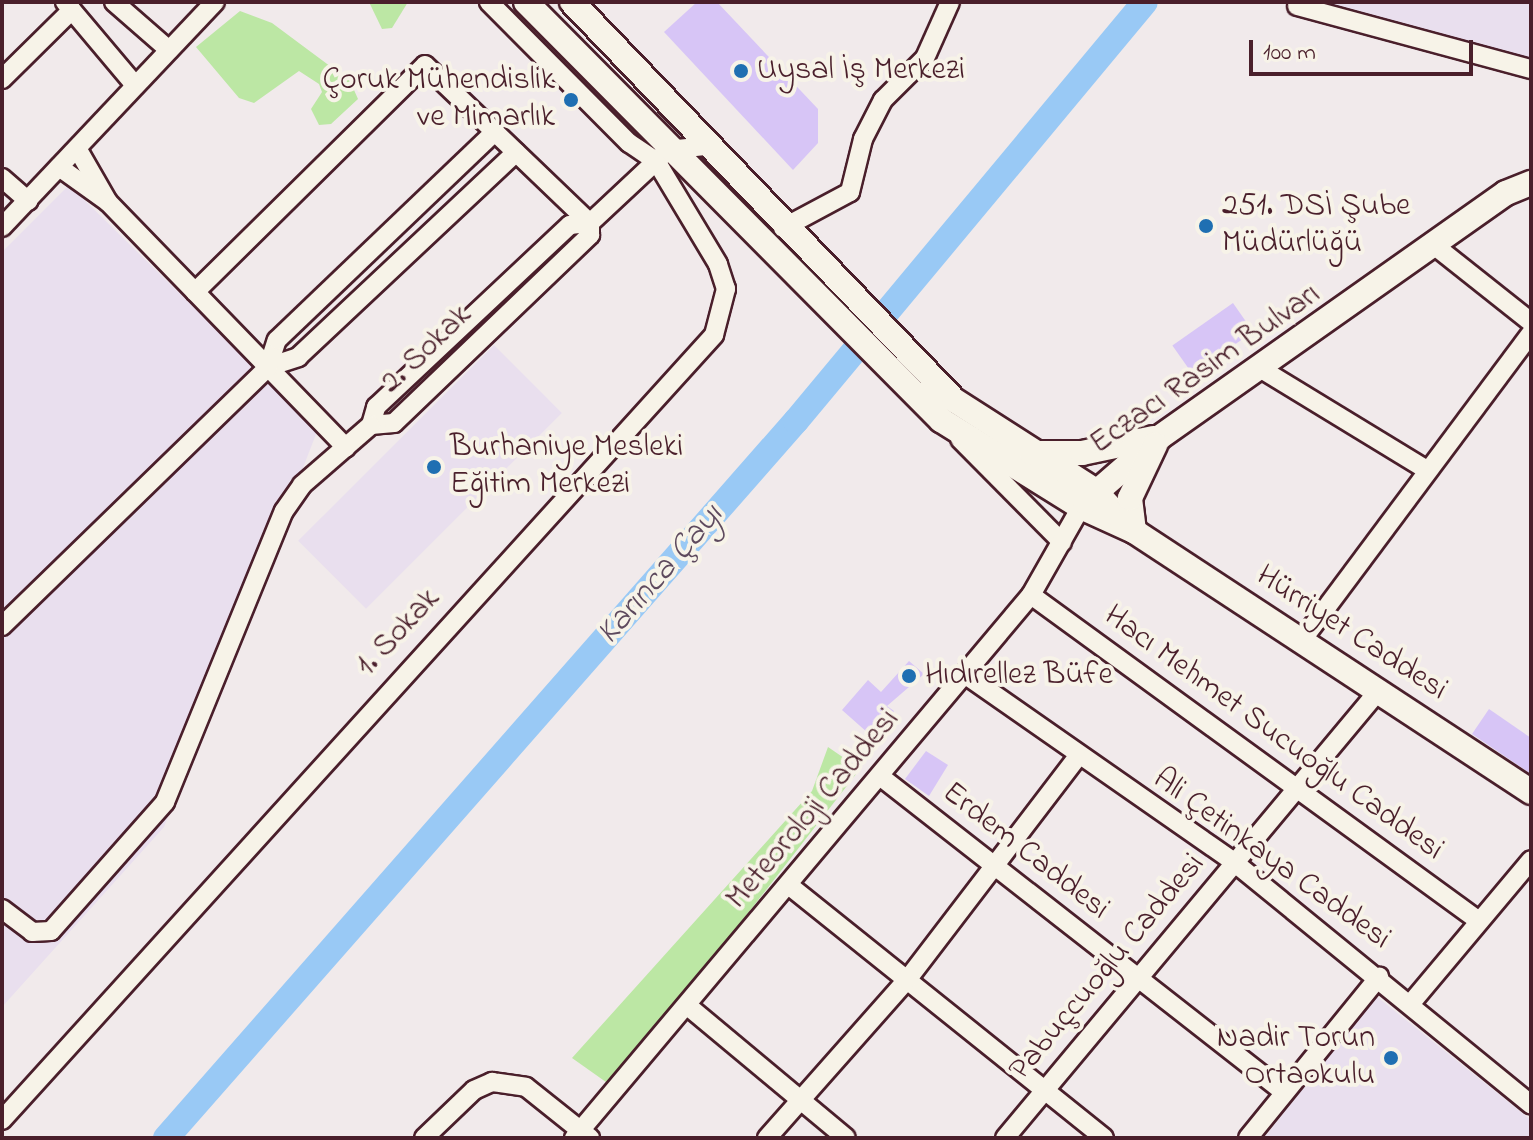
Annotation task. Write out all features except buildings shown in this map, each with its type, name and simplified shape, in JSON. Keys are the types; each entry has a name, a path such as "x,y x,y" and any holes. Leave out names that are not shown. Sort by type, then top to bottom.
{"main road":[{"path":"526,2 662,156 787,269 948,410 1087,499"},
{"path":"572,2 804,250 948,410 1031,453 1087,499"},
{"path":"1506,193 1531,170"},
{"name":"Eczacı Rasim Bulvarı","path":"1087,499 1160,437 1263,370 1506,193 1531,183"},
{"path":"1031,453 1082,453 1160,437"},
{"path":"1134,531 1130,498 1160,437"},
{"name":"Hürriyet Caddesi","path":"1087,499 1531,792"}],"street":[{"path":"114,2 169,50"},
{"path":"2,227 215,2"},
{"path":"489,2 629,143 662,156 707,146"},
{"path":"783,228 850,192 863,139 883,100 925,58 950,2"},
{"path":"2,79 69,6 135,85"},
{"path":"1297,6 1531,69"},
{"path":"195,292 425,65 590,223"},
{"path":"268,367 277,340 495,132"},
{"path":"77,148 108,202"},
{"path":"2,626 268,367 298,357 516,152"},
{"name":"2. Sokak","path":"2,909 32,932 51,931 165,802 284,511 302,485 371,425 376,407 570,225 590,223 662,156"},
{"name":"1. Sokak","path":"2,1120 714,335 726,289 718,264 662,156"},
{"path":"59,167 108,202 346,448"},
{"path":"2,178 28,201"},
{"path":"1435,246 1531,322"},
{"path":"1303,639 1425,469 1531,333"},
{"path":"1263,370 1425,469"},
{"path":"948,410 1062,542"},
{"name":"Meteoroloji Caddesi","path":"582,1135 1031,595 1087,499"},
{"name":"Hacı Mehmet Sucuoğlu Caddesi","path":"1031,595 1479,921"},
{"name":"Ali Çetinkaya Caddesi","path":"966,675 1077,758 1235,863 1412,1002 1531,1104"},
{"name":"Pabuçcuoğlu Caddesi","path":"1005,1138 1379,690"},
{"path":"767,1138 907,980 1077,758"},
{"name":"Erdem Caddesi","path":"881,777 1284,1092"},
{"path":"1412,1002 1531,860"},
{"path":"791,887 1104,1138"},
{"path":"1248,1138 1379,977"},
{"path":"689,1007 846,1138"},
{"path":"424,1138 474,1090 492,1082 526,1087 582,1135"}],"shaded area":[{"path":"1304,2 1531,2 1531,59 1303,4"},
{"path":"69,185 318,429 164,827 2,1007 2,252"},
{"name":"Burhaniye Mesleki Eğitim Merkezi","path":"494,345 562,413 366,609 298,541"},
{"name":"Nadir Torun Ortaokulu","path":"1376,996 1531,1120 1531,1138 1264,1138"}],"green space":[{"path":"369,2 408,2 392,28 382,29"},
{"path":"240,11 272,23 350,81 358,99 331,124 319,125 311,109 322,92 319,84 299,71 254,103 239,98 196,47"},
{"path":"828,747 860,769 613,1087 572,1058 812,791"}],"waterway":[{"name":"Karınca Çayı","path":"166,1138 796,421 1145,2"}],"place":[{"name":"Uysal İş Merkezi","path":"741,71"},
{"name":"Çoruk Mühendislik ve Mimarlık","path":"571,100"},
{"name":"251. DSİ Şube Müdürlüğü","path":"1206,226"},
{"name":"Burhaniye Mesleki Eğitim Merkezi","path":"434,467"},
{"name":"Hıdırellez Büfe","path":"909,676"},
{"name":"Nadir Torun Ortaokulu","path":"1391,1058"}]}
